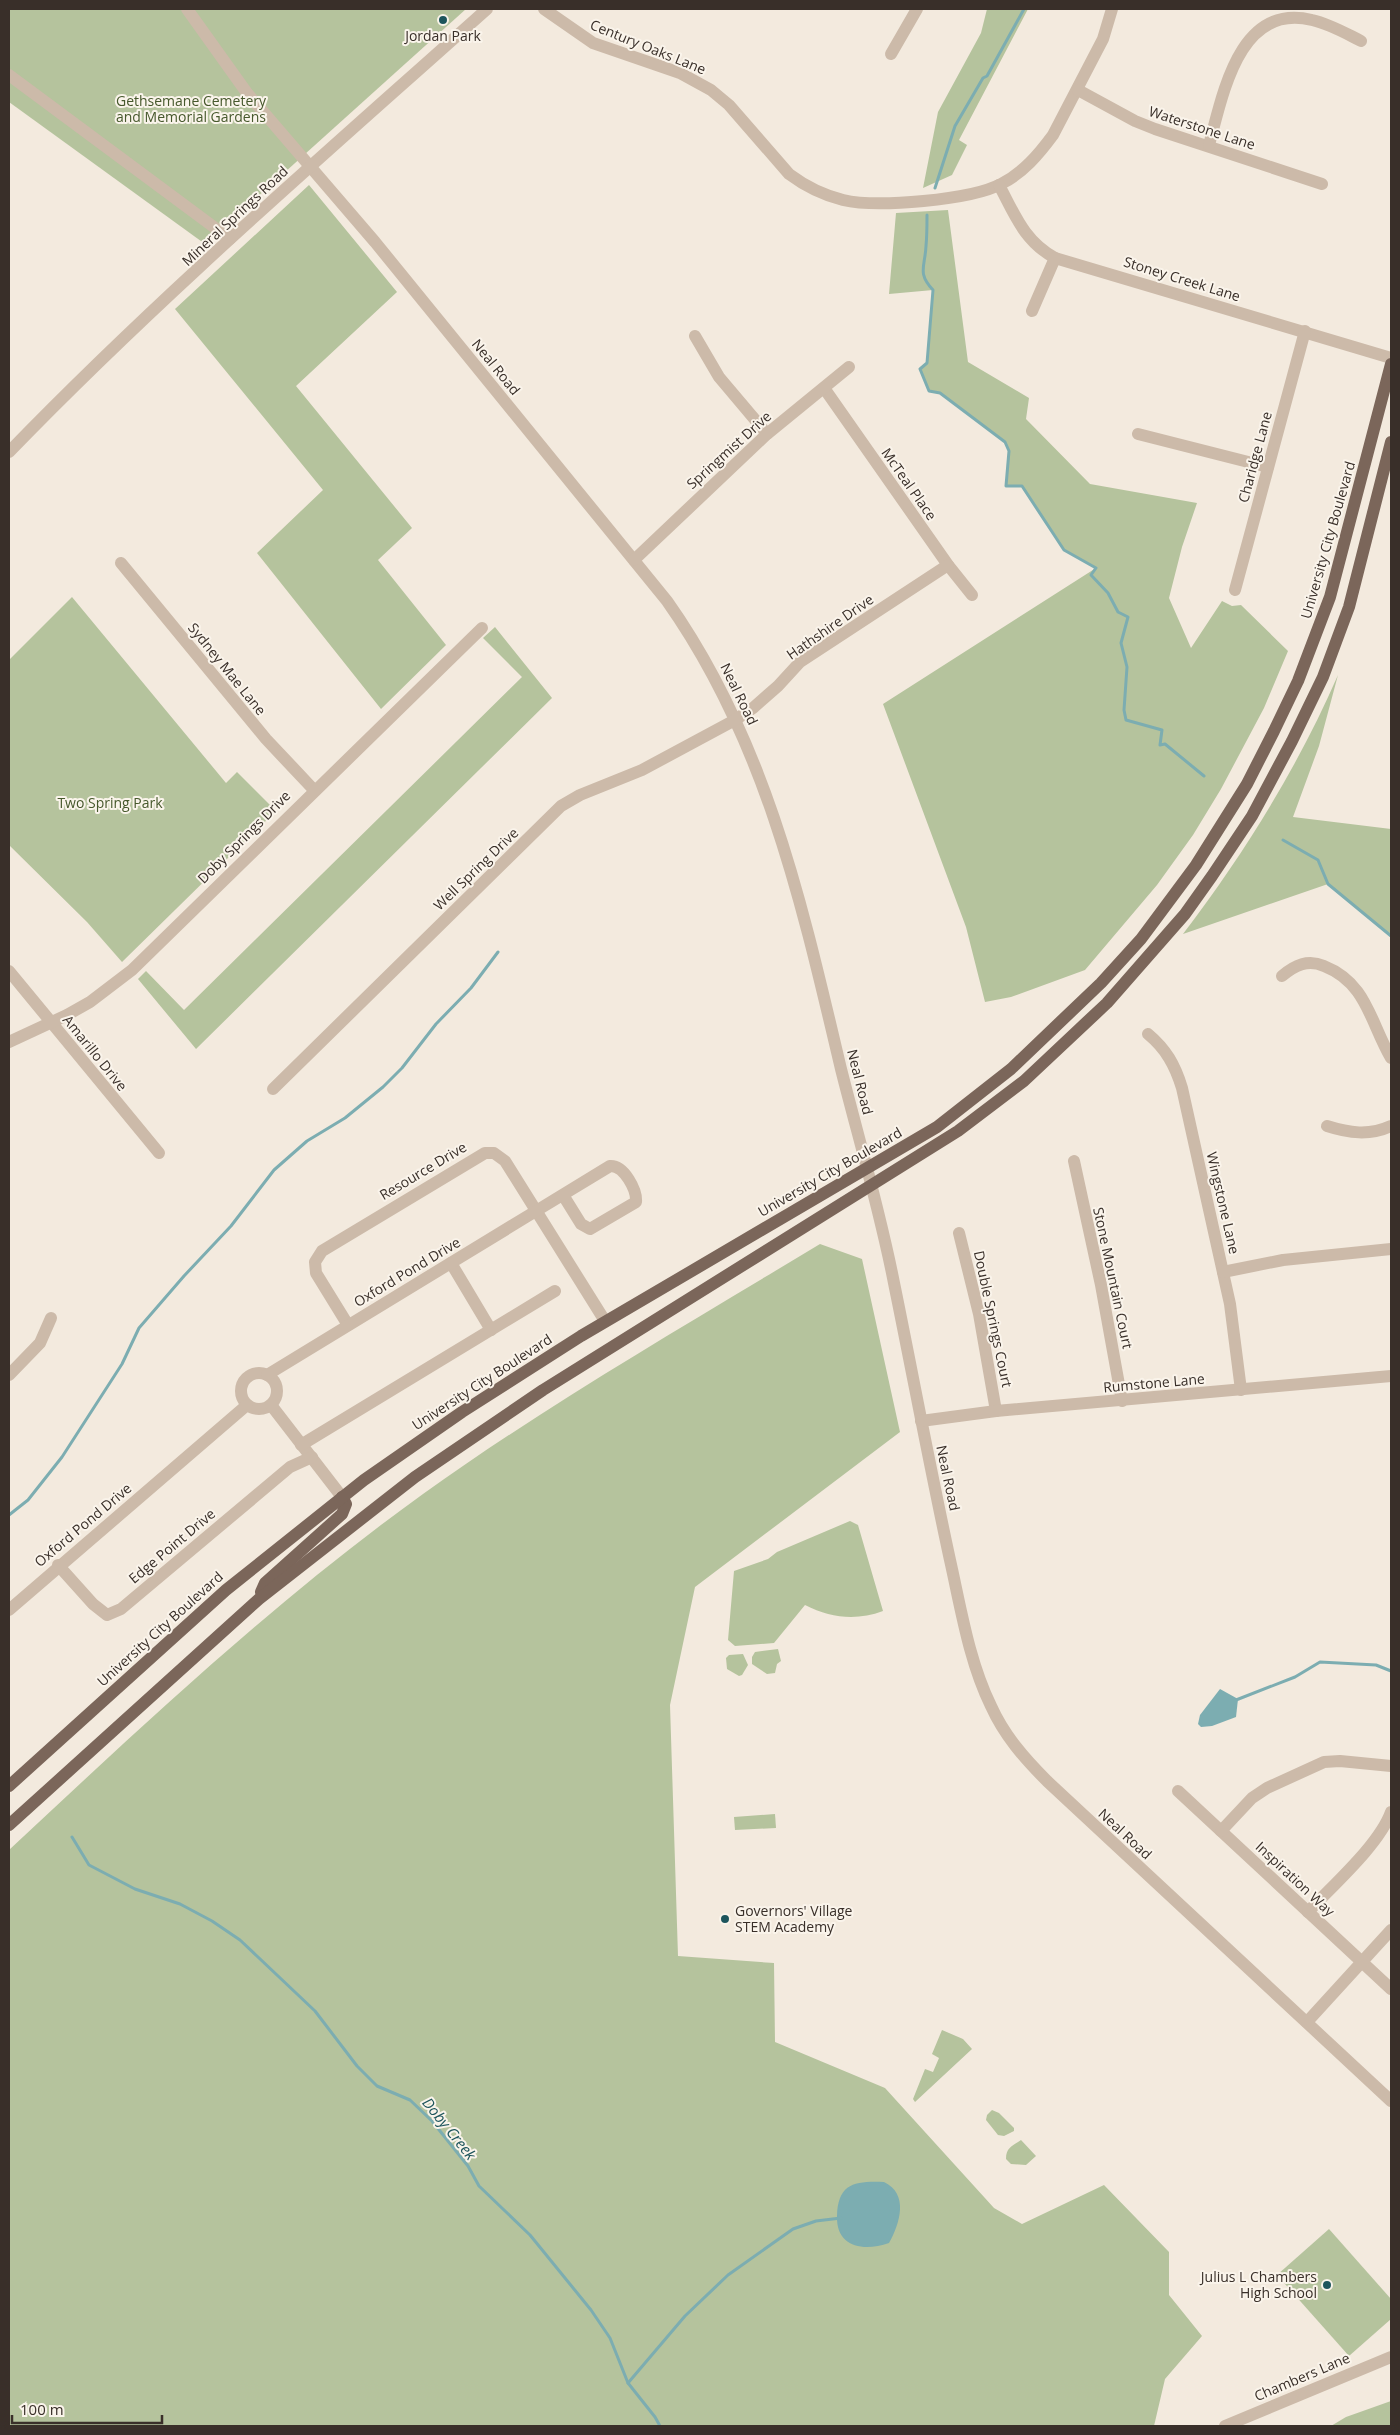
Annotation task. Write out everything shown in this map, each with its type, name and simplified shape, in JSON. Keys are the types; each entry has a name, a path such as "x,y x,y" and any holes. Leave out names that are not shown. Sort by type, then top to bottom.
{"main road":[{"name":"University City Boulevard","path":"9,1786 226,1590 342,1497 455,1416 605,1321 937,1127 1011,1069 1045,1039 1140,939 1170,902 1214,839 1247,784 1274,731 1316,637 1335,579 1391,364"},
{"path":"9,1825 259,1598 415,1477 527,1400 771,1246 871,1186 965,1125 1051,1056 1132,976 1185,914 1252,816 1271,782 1327,666 1349,607 1391,442"},
{"path":"259,1598 265,1583 342,1514 346,1504 342,1497"}],"street":[{"name":"Neal Road","path":"187,9 247,92 312,166 666,601 696,643 735,720 760,775 780,832 894,1280 921,1421 973,1657 990,1706 1006,1733 1029,1762 1074,1807 1391,2101"},
{"name":"Mineral Springs Road","path":"9,452 128,335 230,239 487,9"},
{"name":"Century Oaks Lane","path":"544,9 593,43 668,68 704,86 730,105 789,174 815,190 846,201 879,202 950,198 985,191 1000,185 1021,170 1044,148 1078,90 1103,39 1112,9"},
{"path":"891,54 917,9"},
{"path":"1209,145 1236,60 1246,42 1264,27 1288,18 1300,18 1329,25 1361,41"},
{"path":"9,76 230,239"},
{"name":"Waterstone Lane","path":"1078,90 1135,121 1322,184"},
{"name":"Stoney Creek Lane","path":"1000,185 1028,238 1041,251 1055,258 1391,358"},
{"path":"1032,311 1055,258"},
{"name":"Charidge Lane","path":"1235,590 1305,331"},
{"path":"695,336 719,376 767,434"},
{"name":"Springmist Drive","path":"634,560 767,434 849,367"},
{"name":"McTeal Place","path":"824,388 948,565 972,595"},
{"path":"1138,434 1268,468"},
{"name":"Sydney Mae Lane","path":"121,563 266,739 314,790"},
{"name":"Hathshire Drive","path":"735,720 753,708 778,686 800,662 948,565"},
{"name":"Doby Springs Drive","path":"9,1042 90,1002 132,970 314,790 482,628"},
{"name":"Well Spring Drive","path":"273,1089 561,806 580,795 642,770 735,720"},
{"path":"1282,976 1290,969 1302,963 1312,963 1332,969 1346,977 1362,996 1391,1058"},
{"name":"Amarillo Drive","path":"9,971 159,1153"},
{"name":"Wingstone Lane","path":"1148,1034 1167,1052 1177,1071 1235,1330 1241,1390"},
{"path":"1327,1126 1359,1134 1391,1126"},
{"name":"Resource Drive","path":"348,1326 316,1273 315,1262 322,1251 484,1152 494,1153 506,1161 605,1321"},
{"name":"Stone Mountain Court","path":"1074,1161 1101,1285 1122,1401"},
{"name":"Oxford Pond Drive","path":"9,1610 58,1565 247,1405 241,1394 243,1383 252,1375 267,1375 610,1166 621,1169 636,1194 636,1202 590,1229 581,1224 563,1195"},
{"name":"Double Springs Court","path":"959,1233 979,1314 996,1411"},
{"path":"1223,1272 1283,1260 1391,1250"},
{"path":"451,1263 491,1330"},
{"path":"301,1445 555,1291"},
{"path":"9,1375 40,1343 51,1318"},
{"path":"247,1405 257,1410 271,1405 277,1392 275,1383 267,1375"},
{"name":"Rumstone Lane","path":"921,1421 996,1411 1391,1376"},
{"path":"271,1405 342,1497"},
{"name":"Edge Point Drive","path":"58,1565 93,1604 107,1615 121,1609 290,1467 312,1457"},
{"path":"1221,1831 1252,1798 1267,1788 1324,1762 1340,1761 1391,1766"},
{"name":"Inspiration Way","path":"1178,1791 1391,1989"},
{"path":"1308,1912 1377,1837 1387,1823 1391,1812"},
{"path":"1307,2022 1391,1930"},
{"name":"Chambers Lane","path":"1225,2426 1391,2357"}],"green space":[{"name":"Gethsemane Cemetery and Memorial Gardens","path":"9,9 466,9 205,244 9,102"},
{"path":"987,9 1028,9 959,140 967,145 952,175 923,188 938,112 981,33"},
{"path":"309,185 397,292 296,386 412,528 378,560 446,645 381,709 257,553 323,490 175,309"},
{"path":"948,210 968,362 1029,398 1026,419 1090,484 1197,503 1182,547 1169,598 1191,648 1222,601 1232,606 1241,605 1288,651 1264,708 1221,789 1193,835 1157,885 1085,970 1011,997 985,1002 966,927 883,704 1096,568 1064,550 1022,486 1006,486 1009,451 1005,442 940,393 929,391 920,369 927,363 933,290 889,294 896,213"},
{"name":"Two Spring Park","path":"72,597 226,783 237,772 276,811 122,962 87,922 9,845 9,660"},
{"path":"495,627 552,698 196,1049 138,979 146,971 184,1010 522,677 483,638"},
{"path":"1338,675 1319,746 1293,817 1391,829 1391,936 1328,884 1183,934 1206,904 1268,809 1305,743"},
{"path":"820,1244 862,1259 900,1432 695,1587 670,1705 678,1956 774,1963 775,2042 885,2088 994,2208 1022,2224 1104,2185 1169,2252 1169,2295 1202,2336 1165,2379 1154,2426 9,2426 9,1850 210,1666 314,1577 368,1535 471,1460 569,1396"},
{"path":"850,1521 858,1525 883,1611 863,1616 844,1617 824,1613 805,1605 774,1643 735,1646 728,1640 734,1571 768,1559 777,1552"},
{"path":"778,1649 781,1661 777,1664 775,1673 767,1674 752,1664 752,1657 755,1652"},
{"path":"743,1654 748,1665 742,1675 739,1676 727,1669 726,1658 729,1655"},
{"path":"775,1814 776,1828 735,1830 734,1817"},
{"path":"942,2030 963,2039 972,2049 915,2102 913,2099 925,2069 933,2072 939,2058 932,2054"},
{"path":"992,2110 999,2113 1014,2128 1014,2131 1004,2136 998,2135 986,2120 987,2115"},
{"path":"1021,2140 1036,2156 1026,2165 1011,2164 1006,2159 1007,2152 1010,2147"},
{"path":"1329,2229 1391,2299 1391,2319 1349,2356 1277,2275"},
{"path":"1391,2401 1391,2426 1331,2426 1346,2417"}],"water":[{"path":"1220,1689 1238,1699 1236,1717 1212,1726 1201,1727 1198,1724 1200,1715"},
{"path":"865,2182 884,2182 892,2187 897,2194 900,2210 896,2227 889,2243 879,2246 861,2247 846,2241 841,2235 837,2216 838,2205 845,2190 850,2186"}],"waterway":[{"path":"935,188 955,126 983,78 987,76 1024,9"},
{"path":"927,215 927,238 923,274 933,290 927,363 920,369 929,391 940,393 1005,442 1009,451 1006,486 1022,486 1064,550 1096,568 1091,575 1108,593 1118,612 1128,617 1121,643 1127,667 1124,710 1126,720 1162,730 1160,745 1165,744 1204,776"},
{"path":"1283,840 1318,860 1328,884 1391,936"},
{"path":"9,1515 28,1500 62,1457 122,1364 139,1328 231,1226 274,1170 307,1141 345,1118 383,1087 402,1068 436,1024 471,988 498,952"},
{"path":"1236,1700 1295,1677 1320,1662 1376,1665 1391,1671"},
{"name":"Doby Creek","path":"72,1837 89,1865 135,1889 180,1904 212,1921 240,1940 315,2011 357,2066 377,2086 410,2100 432,2121 468,2166 479,2186 530,2235 591,2310 610,2338 628,2383 660,2426"},
{"path":"628,2383 685,2316 728,2275 793,2229 816,2221 841,2218"}],"place":[{"name":"Jordan Park","path":"443,20"},
{"name":"Governors' Village STEM Academy","path":"725,1919"},
{"name":"Julius L Chambers High School","path":"1327,2285"}]}
